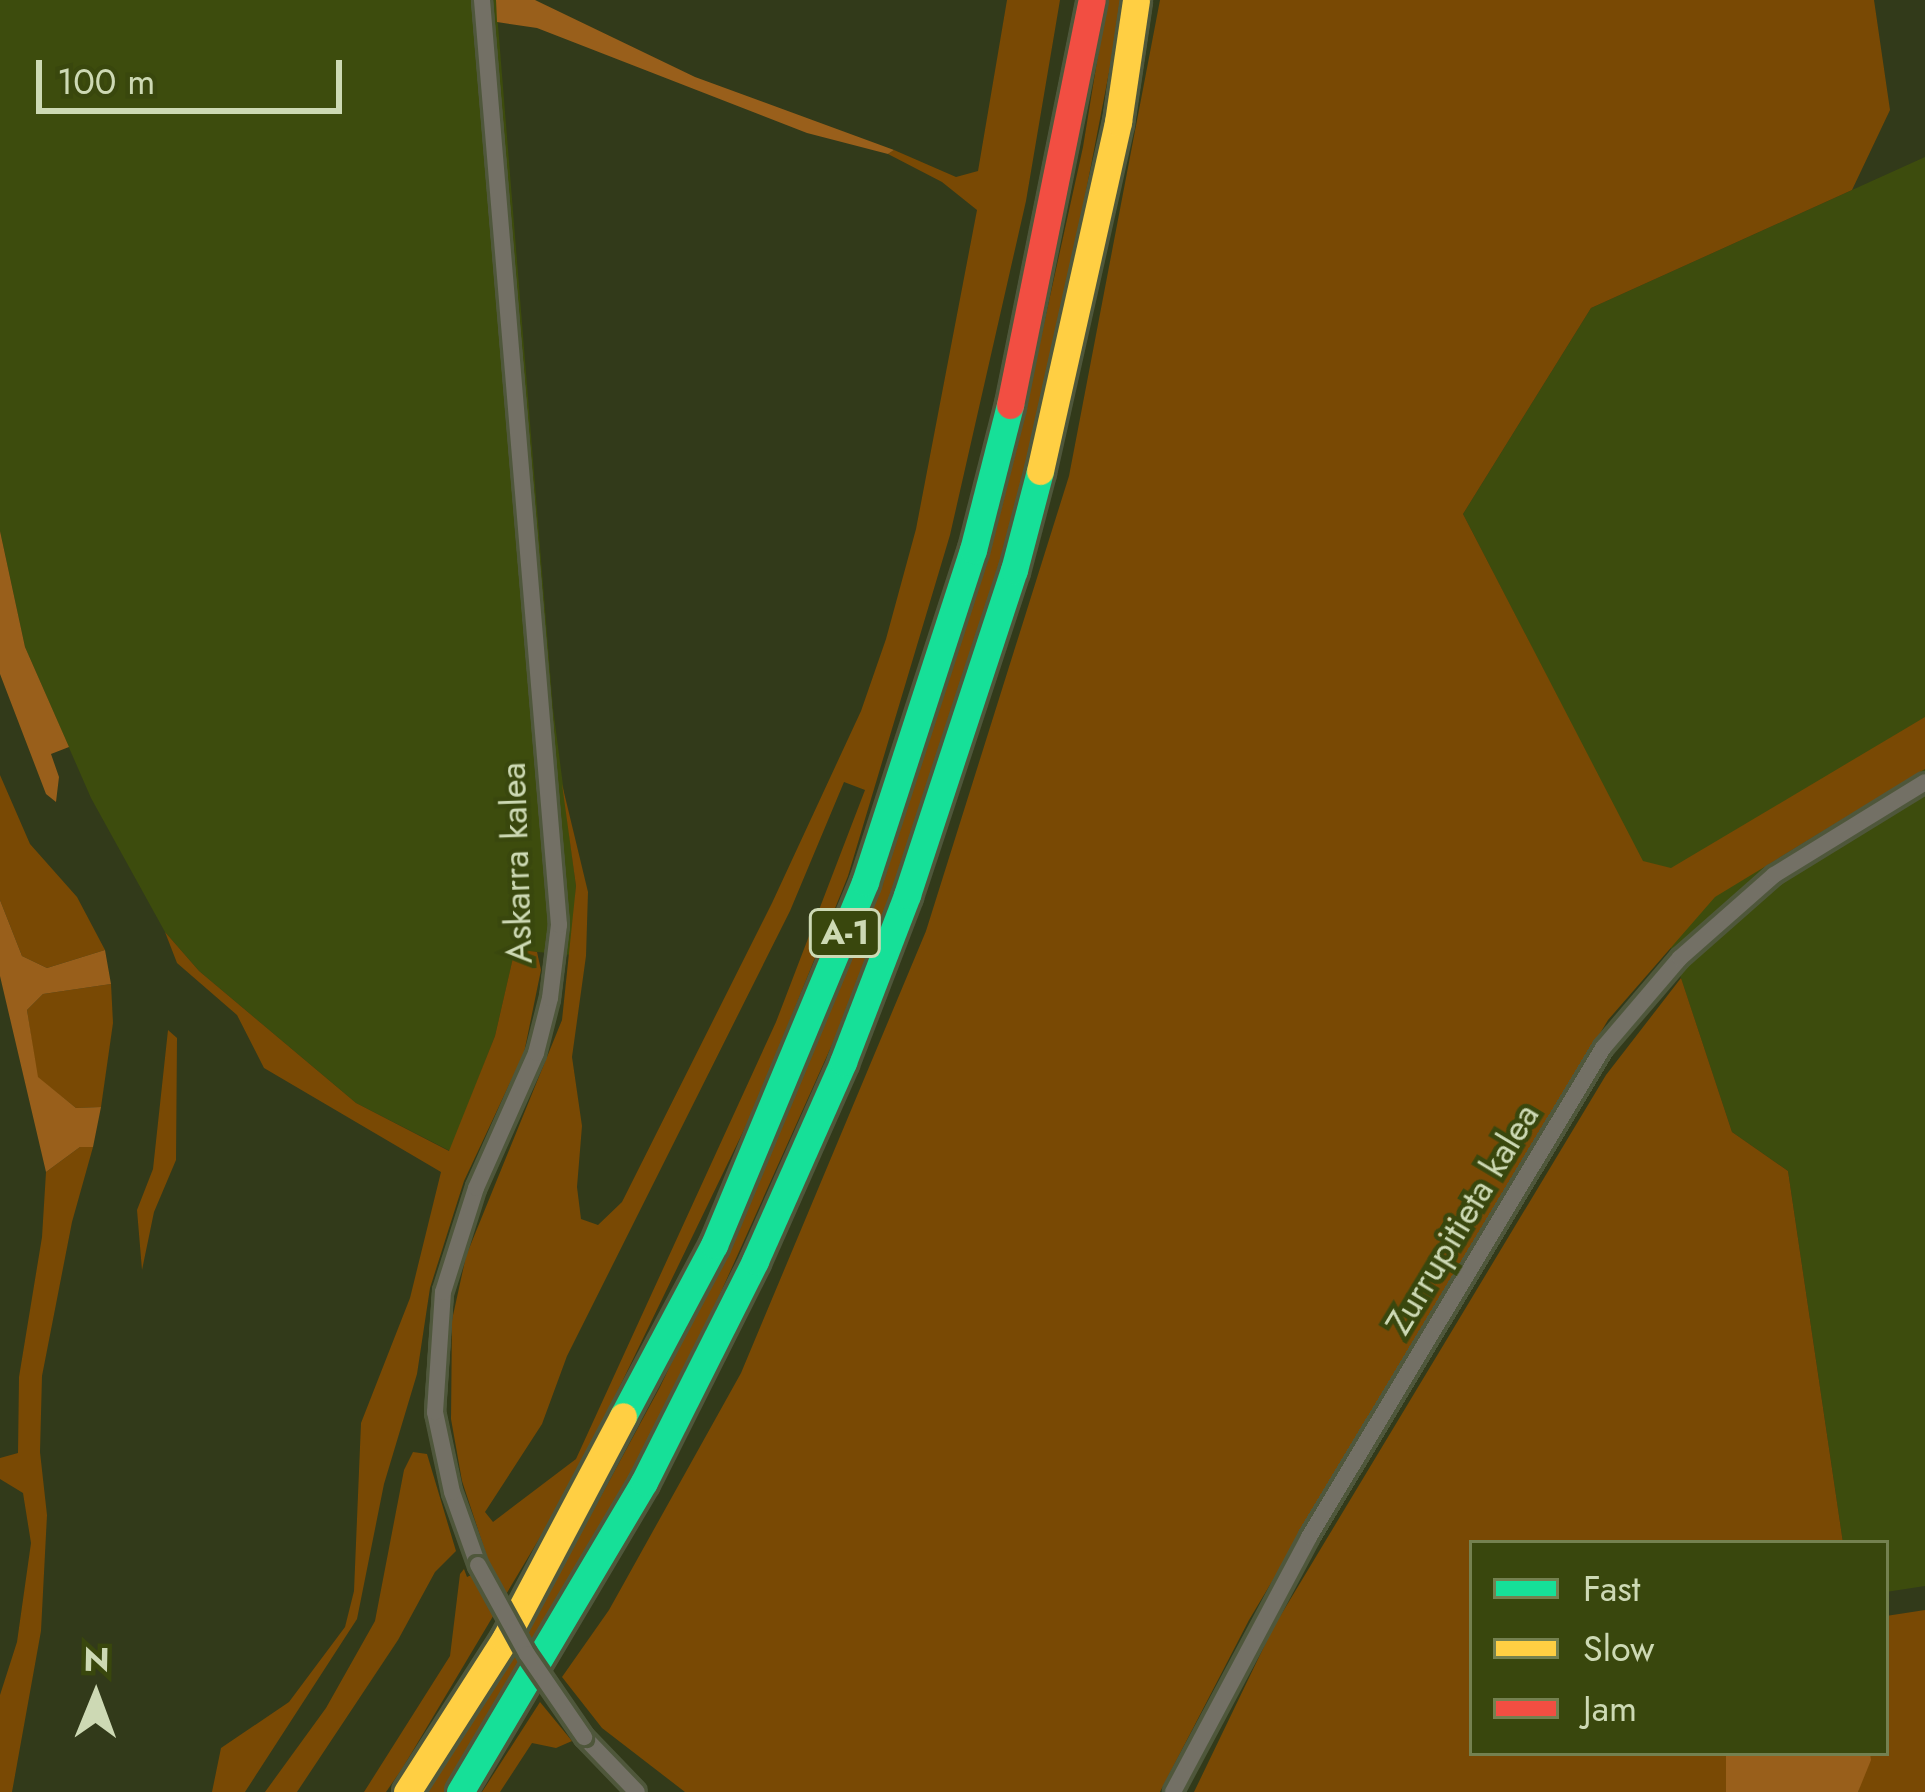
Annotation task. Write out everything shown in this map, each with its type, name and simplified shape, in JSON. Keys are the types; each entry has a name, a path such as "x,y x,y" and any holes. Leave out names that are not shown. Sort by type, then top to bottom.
{"highway":[{"name":"A-1","path":"407,1792 505,1639 714,1245 865,882 973,550 1016,383 1092,0"},
{"name":"A-1","path":"460,1792 644,1482 755,1261 843,1062 907,895 1014,569 1063,379 1118,122 1136,0"}],"street":[{"name":"Askarra kalea","path":"482,0 559,925 550,998 536,1052 476,1188 443,1292 435,1412 452,1492 478,1564 527,1654 584,1737 638,1792"},
{"name":"Zurrupitieta kalea","path":"1173,1792 1309,1537 1603,1048 1680,958 1774,875 1925,782"}],"shaded area":[{"path":"0,0 496,0 553,708 576,886 572,955 515,950 495,1036 450,1151 356,1103 199,971 165,932 91,798 25,647 0,531"},
{"path":"496,0 535,0 695,77 894,150 888,154 807,133 537,28 497,22"},
{"path":"1007,0 1060,0 1026,201 950,535 848,876 755,1107 576,1477 402,1769 386,1792 364,1792 450,1656 460,1574 464,1569 467,1577 490,1566 462,1481 451,1419 452,1320 466,1256 562,1020 576,886 562,784 588,892 586,956 572,1057 582,1126 577,1187 581,1219 598,1225 622,1202 772,903 861,711 916,529 977,210 942,182 888,154 894,150 956,177 978,171","holes":["844,782 865,790 776,1022 576,1459 493,1522 485,1512 542,1424 567,1356 790,911"]},
{"path":"1107,0 1123,0 1048,388 994,590 927,805 862,978 676,1392 595,1543 447,1792 425,1792 581,1533 660,1387 753,1191 844,974 908,805 1030,387 1083,147"},
{"path":"1160,0 1874,0 1890,110 1852,190 1591,308 1463,514 1643,861 1671,868 1925,717 1925,769 1715,897 1608,1020 1249,1620 1160,1792 685,1792 602,1728 562,1677 609,1610 741,1373 926,931 1069,476"},
{"path":"1925,157 1925,1586 1889,1592 1889,1540 1843,1540 1788,1171 1732,1132 1642,861 1463,514 1591,308"},
{"path":"0,531 25,647 69,747 51,754 59,777 56,802 46,794 0,674"},
{"path":"0,775 30,844 77,897 105,950 47,968 22,956 0,900"},
{"path":"0,900 22,956 47,968 105,950 111,984 43,994 27,1010 38,1077 76,1108 101,1107 93,1147 80,1147 46,1172 0,976"},
{"path":"165,932 199,971 356,1103 449,1151 495,1036 515,949 537,952 541,970 524,1053 464,1181 430,1288 417,1374 384,1484 357,1619 245,1792 212,1792 221,1748 289,1702 345,1627 354,1591 361,1423 410,1298 441,1172 264,1068 237,1015 177,963"},
{"path":"1681,978 1732,1132 1788,1171 1843,1540 1469,1540 1469,1756 1726,1756 1726,1792 1194,1792 1273,1628 1606,1075"},
{"path":"111,984 113,1023 101,1107 76,1108 37,1077 27,1010 43,994"},
{"path":"168,1030 177,1038 176,1160 154,1212 142,1270 137,1210 153,1169"},
{"path":"80,1147 93,1147 72,1222 42,1376 40,1452 47,1515 41,1631 12,1792 0,1792 0,1695 17,1642 31,1543 23,1493 0,1479 0,1458 18,1453 19,1377 42,1237 46,1172"},
{"path":"413,1452 427,1454 456,1551 435,1572 398,1640 297,1792 265,1792 326,1708 375,1621 404,1470"},
{"path":"1925,1610 1925,1792 1858,1792 1869,1756 1889,1756 1889,1616"},
{"path":"540,1702 572,1741 556,1748 532,1743 500,1792 482,1792"},
{"path":"1726,1756 1870,1756 1858,1792 1726,1792"}],"traffic: fast":[{"path":"623,1416 714,1245 865,882 973,550 1010,405"},
{"path":"460,1792 644,1482 755,1261 843,1062 907,895 1014,570 1040,471"}],"traffic: slow":[{"path":"1040,471 1118,122 1136,0"},
{"path":"407,1792 505,1639 623,1416"}],"traffic: jam":[{"path":"1010,405 1092,0"}]}
